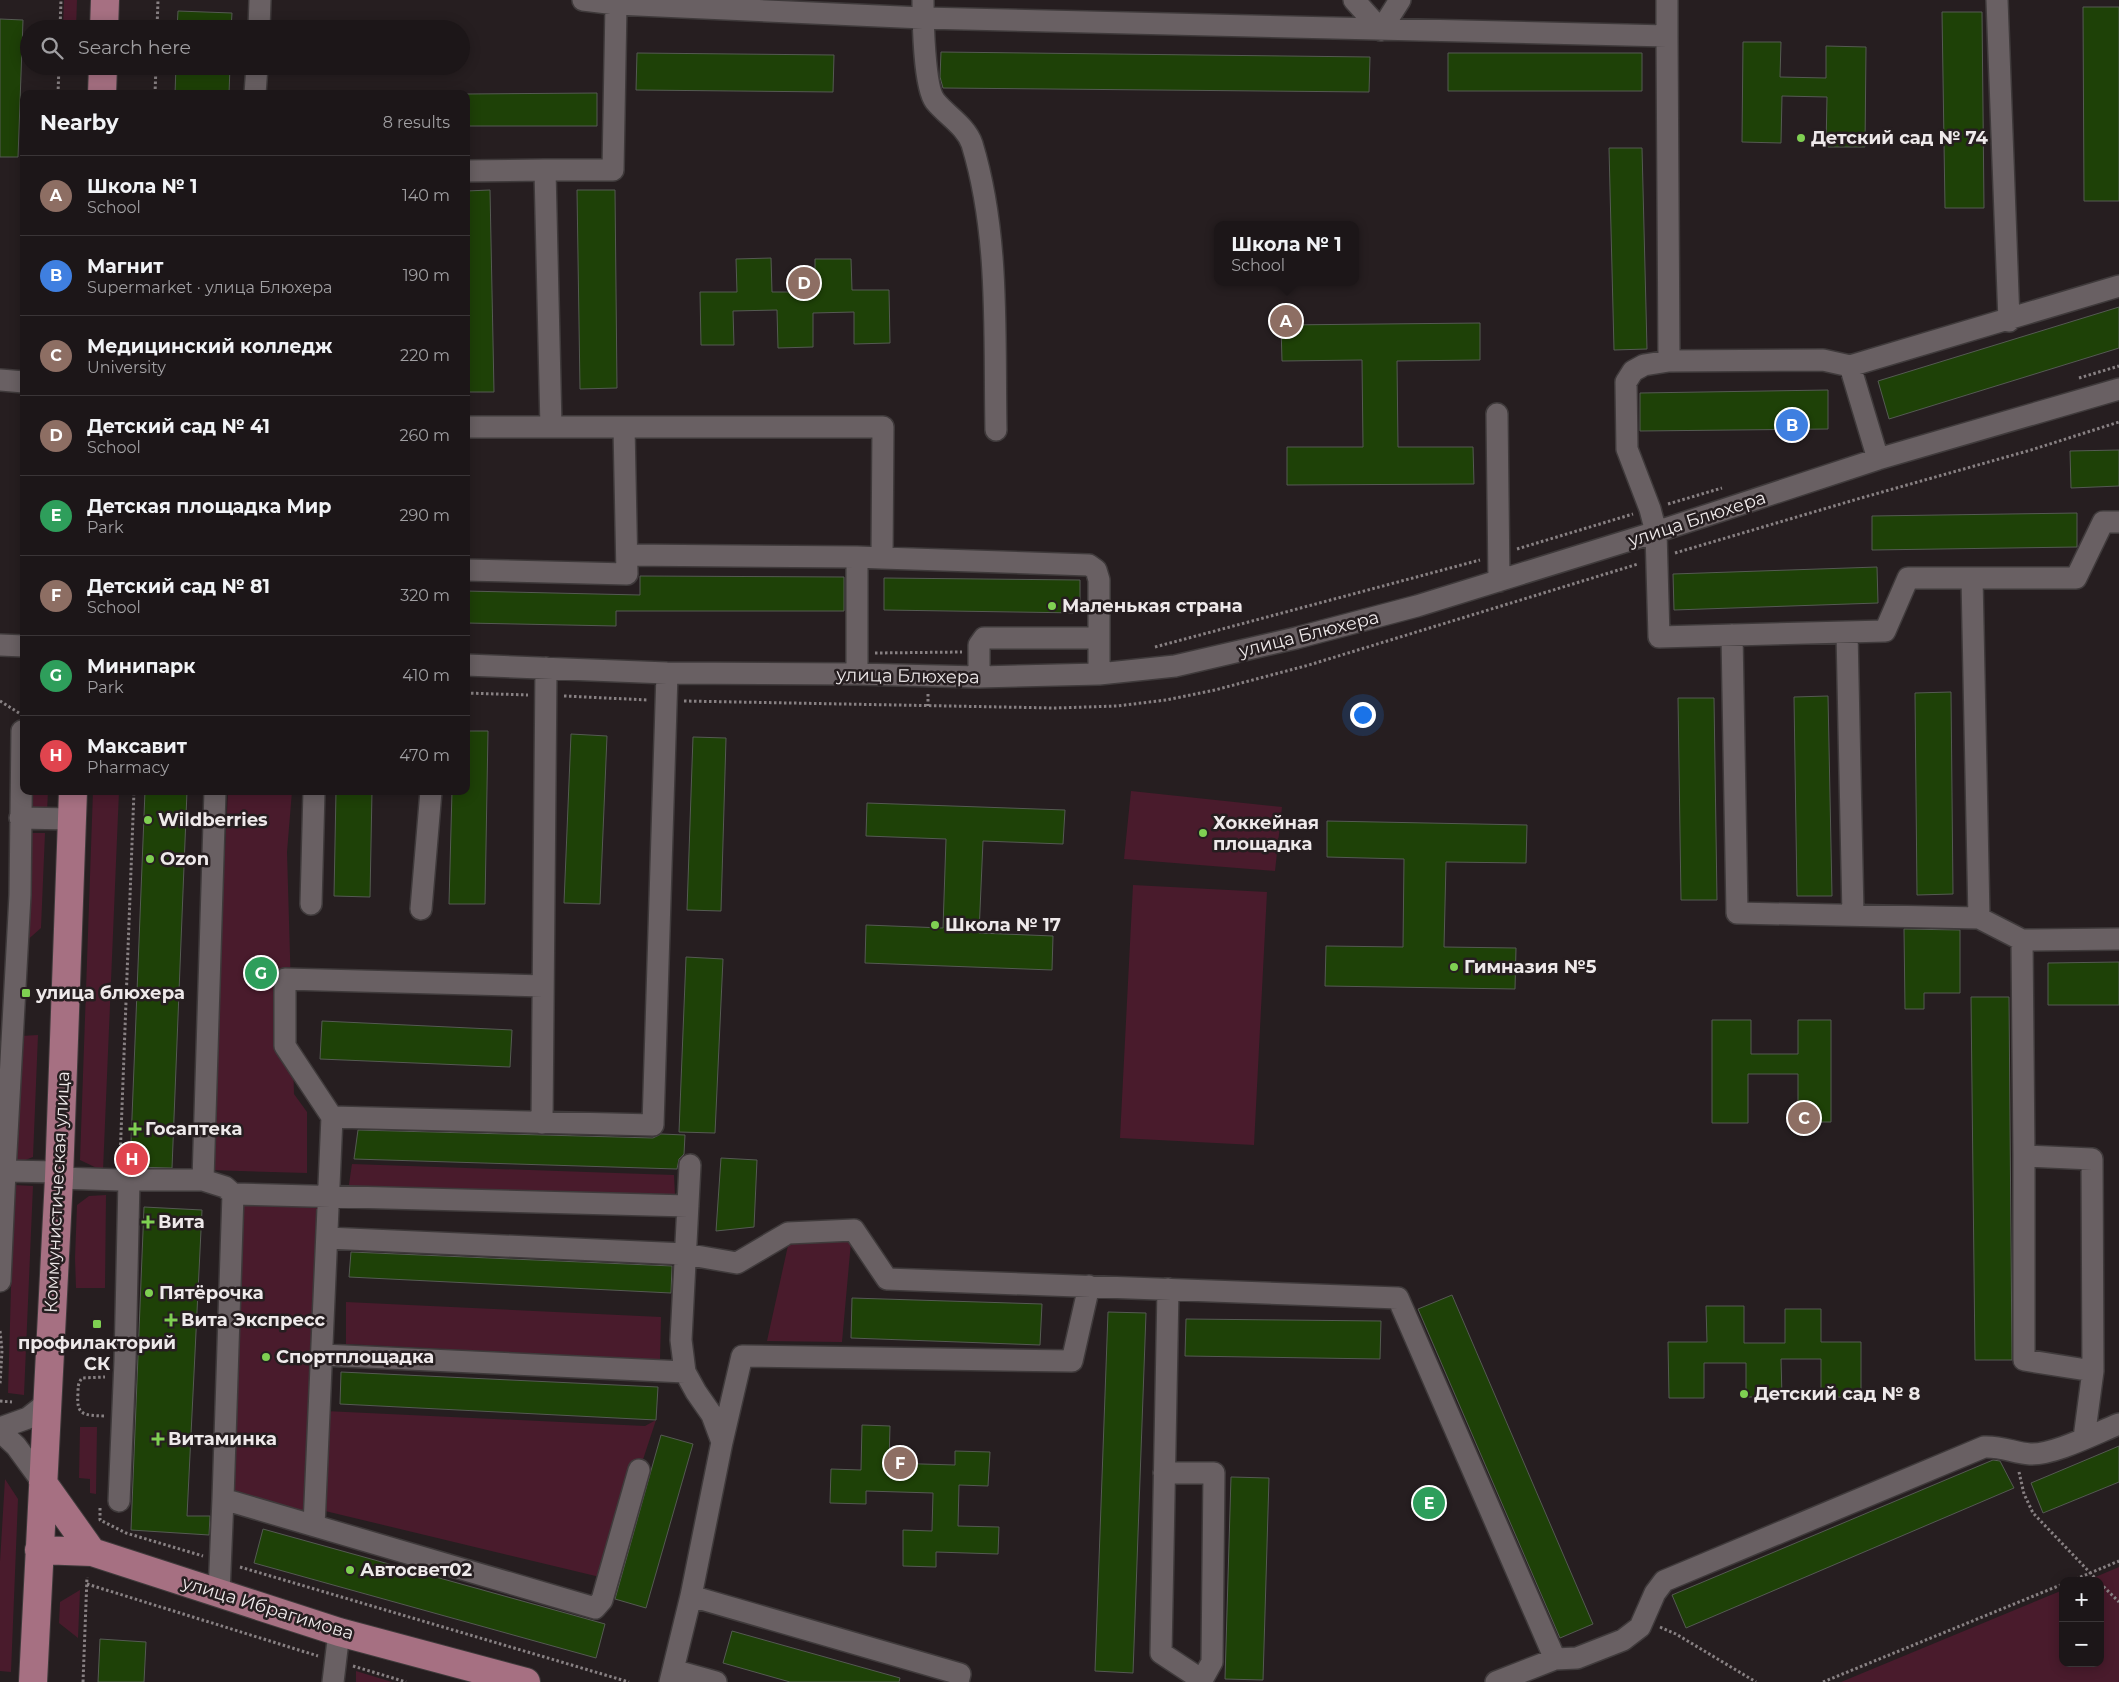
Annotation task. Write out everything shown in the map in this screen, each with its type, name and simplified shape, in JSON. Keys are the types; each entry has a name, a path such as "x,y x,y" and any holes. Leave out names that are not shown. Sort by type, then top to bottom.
{"main road":[{"path":"104,20 105,0"},
{"path":"102,90 103,75"},
{"name":"Коммунистическая улица","path":"33,1682 59,1175 73,795"},
{"path":"43,1483 90,1565"},
{"name":"улица Ибрагимова","path":"39,1550 90,1565 218,1593 339,1632 526,1682"}],"street":[{"path":"259,20 260,0"},
{"path":"582,0 616,4 923,9 1380,30 1667,36"},
{"path":"1354,0 1380,30"},
{"path":"1380,30 1400,0"},
{"path":"1667,0 1669,361"},
{"path":"1997,0 2008,321"},
{"path":"470,171 613,170 616,4"},
{"path":"923,9 928,80 934,100 958,124 971,141 983,193 993,253 996,430"},
{"path":"255,90 256,75"},
{"path":"546,170 552,427"},
{"path":"2119,286 2008,321 1850,366 1823,360 1669,361 1644,365 1633,371 1626,382 1627,449 1650,509 1656,532 1659,637 1885,631 1908,578 2076,578 2103,522 2119,522"},
{"path":"1850,366 1878,459"},
{"path":"0,380 20,382"},
{"name":"улица Блюхера","path":"470,665 666,673 979,677 1099,674 1174,666 1296,638 1417,606 1656,532 1878,459 2119,389"},
{"path":"1497,414 1500,581"},
{"path":"470,427 883,427 882,558"},
{"path":"470,570 627,574 624,427"},
{"path":"626,555 856,557 1089,565 1096,570 1099,580 1099,674"},
{"path":"856,557 857,674"},
{"path":"1972,578 1979,918"},
{"path":"1847,632 1853,915"},
{"path":"1732,635 1737,913 1979,918 2022,940 2119,939"},
{"path":"979,677 979,645 984,638 1099,638"},
{"path":"0,646 20,646"},
{"path":"542,1123 546,668"},
{"path":"332,1117 653,1125 666,673"},
{"path":"0,1280 5,1170 10,895 20,818 21,795"},
{"path":"203,1180 216,795"},
{"path":"311,904 314,795"},
{"path":"422,909 432,795"},
{"path":"20,818 72,819"},
{"path":"2022,940 2024,1360 2093,1372"},
{"path":"314,1526 332,1117 285,1046 285,979 543,986"},
{"path":"2024,1156 2092,1159 2093,1372 2084,1438"},
{"path":"690,1165 681,1340 685,1372 696,1392 712,1414 722,1442"},
{"path":"5,1170 124,1180 203,1180 225,1187 233,1194 688,1206"},
{"path":"119,1501 125,1361 124,1180"},
{"path":"218,1593 233,1194"},
{"path":"327,1238 685,1254 737,1263 788,1233 854,1230 887,1279 1398,1298 1555,1659"},
{"path":"716,1682 671,1676 691,1596 722,1442 742,1356 1072,1361 1089,1286"},
{"path":"1164,1473 1214,1473 1212,1662 1202,1681 1161,1653 1164,1473 1168,1290"},
{"path":"323,1355 685,1372"},
{"path":"43,1483 16,1446 0,1430 28,1418 47,1402"},
{"path":"1496,1682 1555,1659 1577,1658 1623,1640 1640,1628 1655,1593 1664,1581 1984,1447 1998,1446 2029,1454 2045,1453 2119,1424"},
{"path":"223,1499 595,1608 602,1600 639,1470"},
{"path":"691,1596 960,1674 958,1682"},
{"path":"333,1682 339,1632"}],"path":[{"path":"60,20 61,0"},
{"path":"157,20 158,0"},
{"path":"58,90 59,75"},
{"path":"155,90 156,75"},
{"path":"2073,380 2119,366"},
{"path":"1148,648 1248,623 1499,554 1724,487"},
{"path":"857,653 979,652"},
{"path":"0,701 20,720"},
{"path":"124,1180 134,795"},
{"path":"0,1331 2,1350 0,1384"},
{"path":"104,1416 86,1415 80,1411 77,1403 78,1382 82,1378 105,1377"},
{"path":"2013,1450 2024,1494 2033,1514 2094,1577"},
{"path":"2080,1577 2119,1561"},
{"path":"82,1682 87,1584 90,1565"},
{"path":"87,1584 406,1682"},
{"path":"1823,1682 2059,1586"},
{"path":"2104,1587 2119,1602"},
{"path":"1643,1620 1676,1634 1756,1682"}],"shaded area":[{"path":"64,0 77,0 76,20 63,20"},
{"name":"Хоккейная площадка","path":"1131,791 1282,807 1275,871 1124,859"},
{"path":"33,795 48,795 47,812 32,816"},
{"path":"93,795 119,795 103,1171 80,1160"},
{"path":"228,795 292,795 287,852 294,1094 307,1112 307,1173 209,1170"},
{"path":"28,833 45,833 41,928 24,943"},
{"path":"1133,885 1267,892 1254,1145 1120,1138"},
{"path":"38,1035 33,1157 15,1164 21,1036"},
{"path":"352,1164 674,1175 675,1196 348,1191"},
{"path":"14,1185 33,1186 24,1395 8,1393"},
{"path":"106,1195 105,1288 76,1288 77,1205 89,1196"},
{"path":"240,1201 323,1202 309,1518 229,1494"},
{"path":"789,1241 851,1242 842,1342 767,1341"},
{"path":"346,1302 661,1317 660,1360 346,1344"},
{"path":"325,1411 645,1426 656,1420 604,1578 321,1510"},
{"path":"80,1427 97,1427 96,1494 90,1493 90,1479 79,1478"},
{"path":"5,1479 18,1499 11,1672 0,1671 0,1562"},
{"path":"2119,1567 2119,1682 1841,1682 2059,1592 2059,1667 2104,1667 2104,1577 2095,1577"},
{"path":"80,1590 78,1638 59,1623 60,1602"},
{"path":"356,1671 392,1682 356,1682"}],"building":[{"path":"2083,7 2119,7 2119,201 2084,201"},
{"path":"178,11 232,13 232,20 178,20"},
{"path":"1942,12 1982,12 1984,208 1945,208"},
{"path":"0,19 23,20 20,20 21,75 18,157 0,157"},
{"path":"1743,42 1781,42 1780,77 1826,78 1826,46 1866,47 1865,147 1826,147 1827,97 1782,96 1781,143 1742,142"},
{"path":"941,52 1370,57 1369,92 943,88 940,77"},
{"path":"637,53 834,55 833,92 636,90"},
{"path":"1448,53 1642,53 1642,91 1448,91"},
{"path":"176,75 230,75 229,90 175,90"},
{"path":"597,93 597,126 470,126 470,94"},
{"path":"1609,148 1642,148 1647,349 1614,350"},
{"path":"490,190 494,392 470,392 470,191"},
{"path":"577,190 615,190 617,388 580,389"},
{"path":"771,258 772,292 815,292 815,259 851,259 852,290 889,290 890,343 854,344 854,312 813,313 813,347 778,348 777,310 733,311 734,345 701,345 700,292 737,292 736,259"},
{"path":"2119,307 2119,348 1889,419 1878,381"},
{"path":"1480,323 1480,360 1397,361 1398,447 1473,447 1474,484 1287,485 1287,447 1363,447 1362,360 1282,361 1281,325"},
{"path":"1828,390 1828,429 1640,431 1640,393"},
{"path":"2119,450 2119,486 2071,488 2070,451"},
{"path":"2077,513 2077,547 1872,550 1872,516"},
{"path":"1877,567 1878,603 1674,610 1673,574"},
{"path":"640,576 844,577 844,611 616,611 616,626 470,623 470,591 640,595"},
{"path":"884,578 1080,580 1080,613 884,610"},
{"path":"1951,692 1953,894 1917,895 1915,693"},
{"path":"1828,696 1832,896 1797,896 1794,697"},
{"path":"1678,698 1714,698 1717,900 1681,900"},
{"path":"470,731 488,731 485,904 449,904 452,795 470,795"},
{"path":"571,734 607,736 600,904 564,903"},
{"path":"693,737 726,738 721,911 687,910"},
{"path":"145,795 187,795 172,1168 130,1167"},
{"path":"336,795 372,795 370,897 334,896"},
{"path":"867,803 1065,810 1063,844 983,841 979,933 1053,936 1052,970 865,963 866,925 943,928 946,839 866,836"},
{"path":"1327,821 1527,825 1526,863 1446,862 1444,947 1516,948 1515,989 1325,986 1326,946 1403,947 1404,859 1327,857"},
{"path":"1904,929 1960,930 1960,993 1924,993 1924,1009 1905,1009"},
{"path":"686,957 723,959 715,1133 679,1132"},
{"path":"2119,962 2119,1005 2048,1005 2048,963"},
{"path":"1971,997 2009,997 2012,1360 1975,1360"},
{"path":"1712,1020 1751,1020 1751,1054 1798,1054 1798,1020 1831,1020 1831,1122 1798,1122 1798,1074 1748,1074 1748,1123 1712,1123"},
{"path":"322,1021 512,1030 510,1067 320,1059"},
{"path":"358,1130 653,1138 661,1134 685,1135 684,1154 679,1159 677,1169 354,1159"},
{"path":"721,1158 757,1160 754,1227 716,1231"},
{"path":"144,1207 202,1210 187,1516 210,1516 209,1535 131,1530"},
{"path":"351,1252 672,1266 671,1293 349,1277"},
{"path":"1452,1295 1593,1624 1560,1638 1418,1309"},
{"path":"852,1298 1042,1304 1040,1345 851,1338"},
{"path":"1706,1306 1744,1306 1744,1343 1785,1343 1785,1309 1821,1309 1821,1342 1861,1342 1861,1397 1821,1397 1821,1359 1781,1359 1782,1397 1746,1397 1746,1363 1704,1363 1704,1398 1669,1398 1668,1342 1707,1342"},
{"path":"1108,1312 1146,1313 1133,1673 1095,1671"},
{"path":"1186,1319 1381,1321 1380,1359 1185,1356"},
{"path":"341,1372 658,1387 656,1420 340,1404"},
{"path":"862,1425 890,1426 889,1463 955,1465 955,1451 990,1452 988,1486 959,1485 958,1526 999,1527 998,1554 936,1552 936,1567 903,1566 903,1530 932,1531 933,1493 866,1491 866,1504 830,1503 831,1469 861,1470"},
{"path":"661,1435 693,1444 646,1608 615,1599"},
{"path":"2119,1446 2119,1482 2043,1513 2031,1483"},
{"path":"1993,1460 2000,1461 2014,1488 1686,1628 1672,1595"},
{"path":"1231,1477 1269,1478 1263,1680 1225,1679"},
{"path":"263,1529 605,1624 596,1658 254,1563"},
{"path":"732,1631 900,1678 899,1682 790,1682 723,1663"},
{"path":"100,1639 146,1642 144,1682 98,1682"}],"place":[{"name":"Детский сад № 74","path":"1801,138"},
{"name":"Детский сад № 41","path":"804,283"},
{"name":"Школа № 1","path":"1286,321"},
{"name":"Магнит","path":"1792,425"},
{"name":"Маленькая страна","path":"1052,606"},
{"name":"Wildberries","path":"148,820"},
{"name":"Хоккейная площадка","path":"1203,833"},
{"name":"Ozon","path":"150,859"},
{"name":"Школа № 17","path":"935,925"},
{"name":"Гимназия №5","path":"1454,967"},
{"name":"Минипарк","path":"261,973"},
{"name":"улица блюхера","path":"26,993"},
{"name":"Медицинский колледж","path":"1804,1118"},
{"name":"Госаптека","path":"135,1129"},
{"name":"Максавит","path":"132,1159"},
{"name":"Вита","path":"148,1222"},
{"name":"Пятёрочка","path":"149,1293"},
{"name":"Вита Экспресс","path":"171,1320"},
{"name":"профилакторий СК","path":"97,1324"},
{"name":"Спортплощадка","path":"266,1357"},
{"name":"Детский сад № 8","path":"1744,1394"},
{"name":"Витаминка","path":"158,1439"},
{"name":"Детский сад № 81","path":"900,1463"},
{"name":"Детская площадка Мир","path":"1429,1503"},
{"name":"Автосвет02","path":"350,1570"}]}
